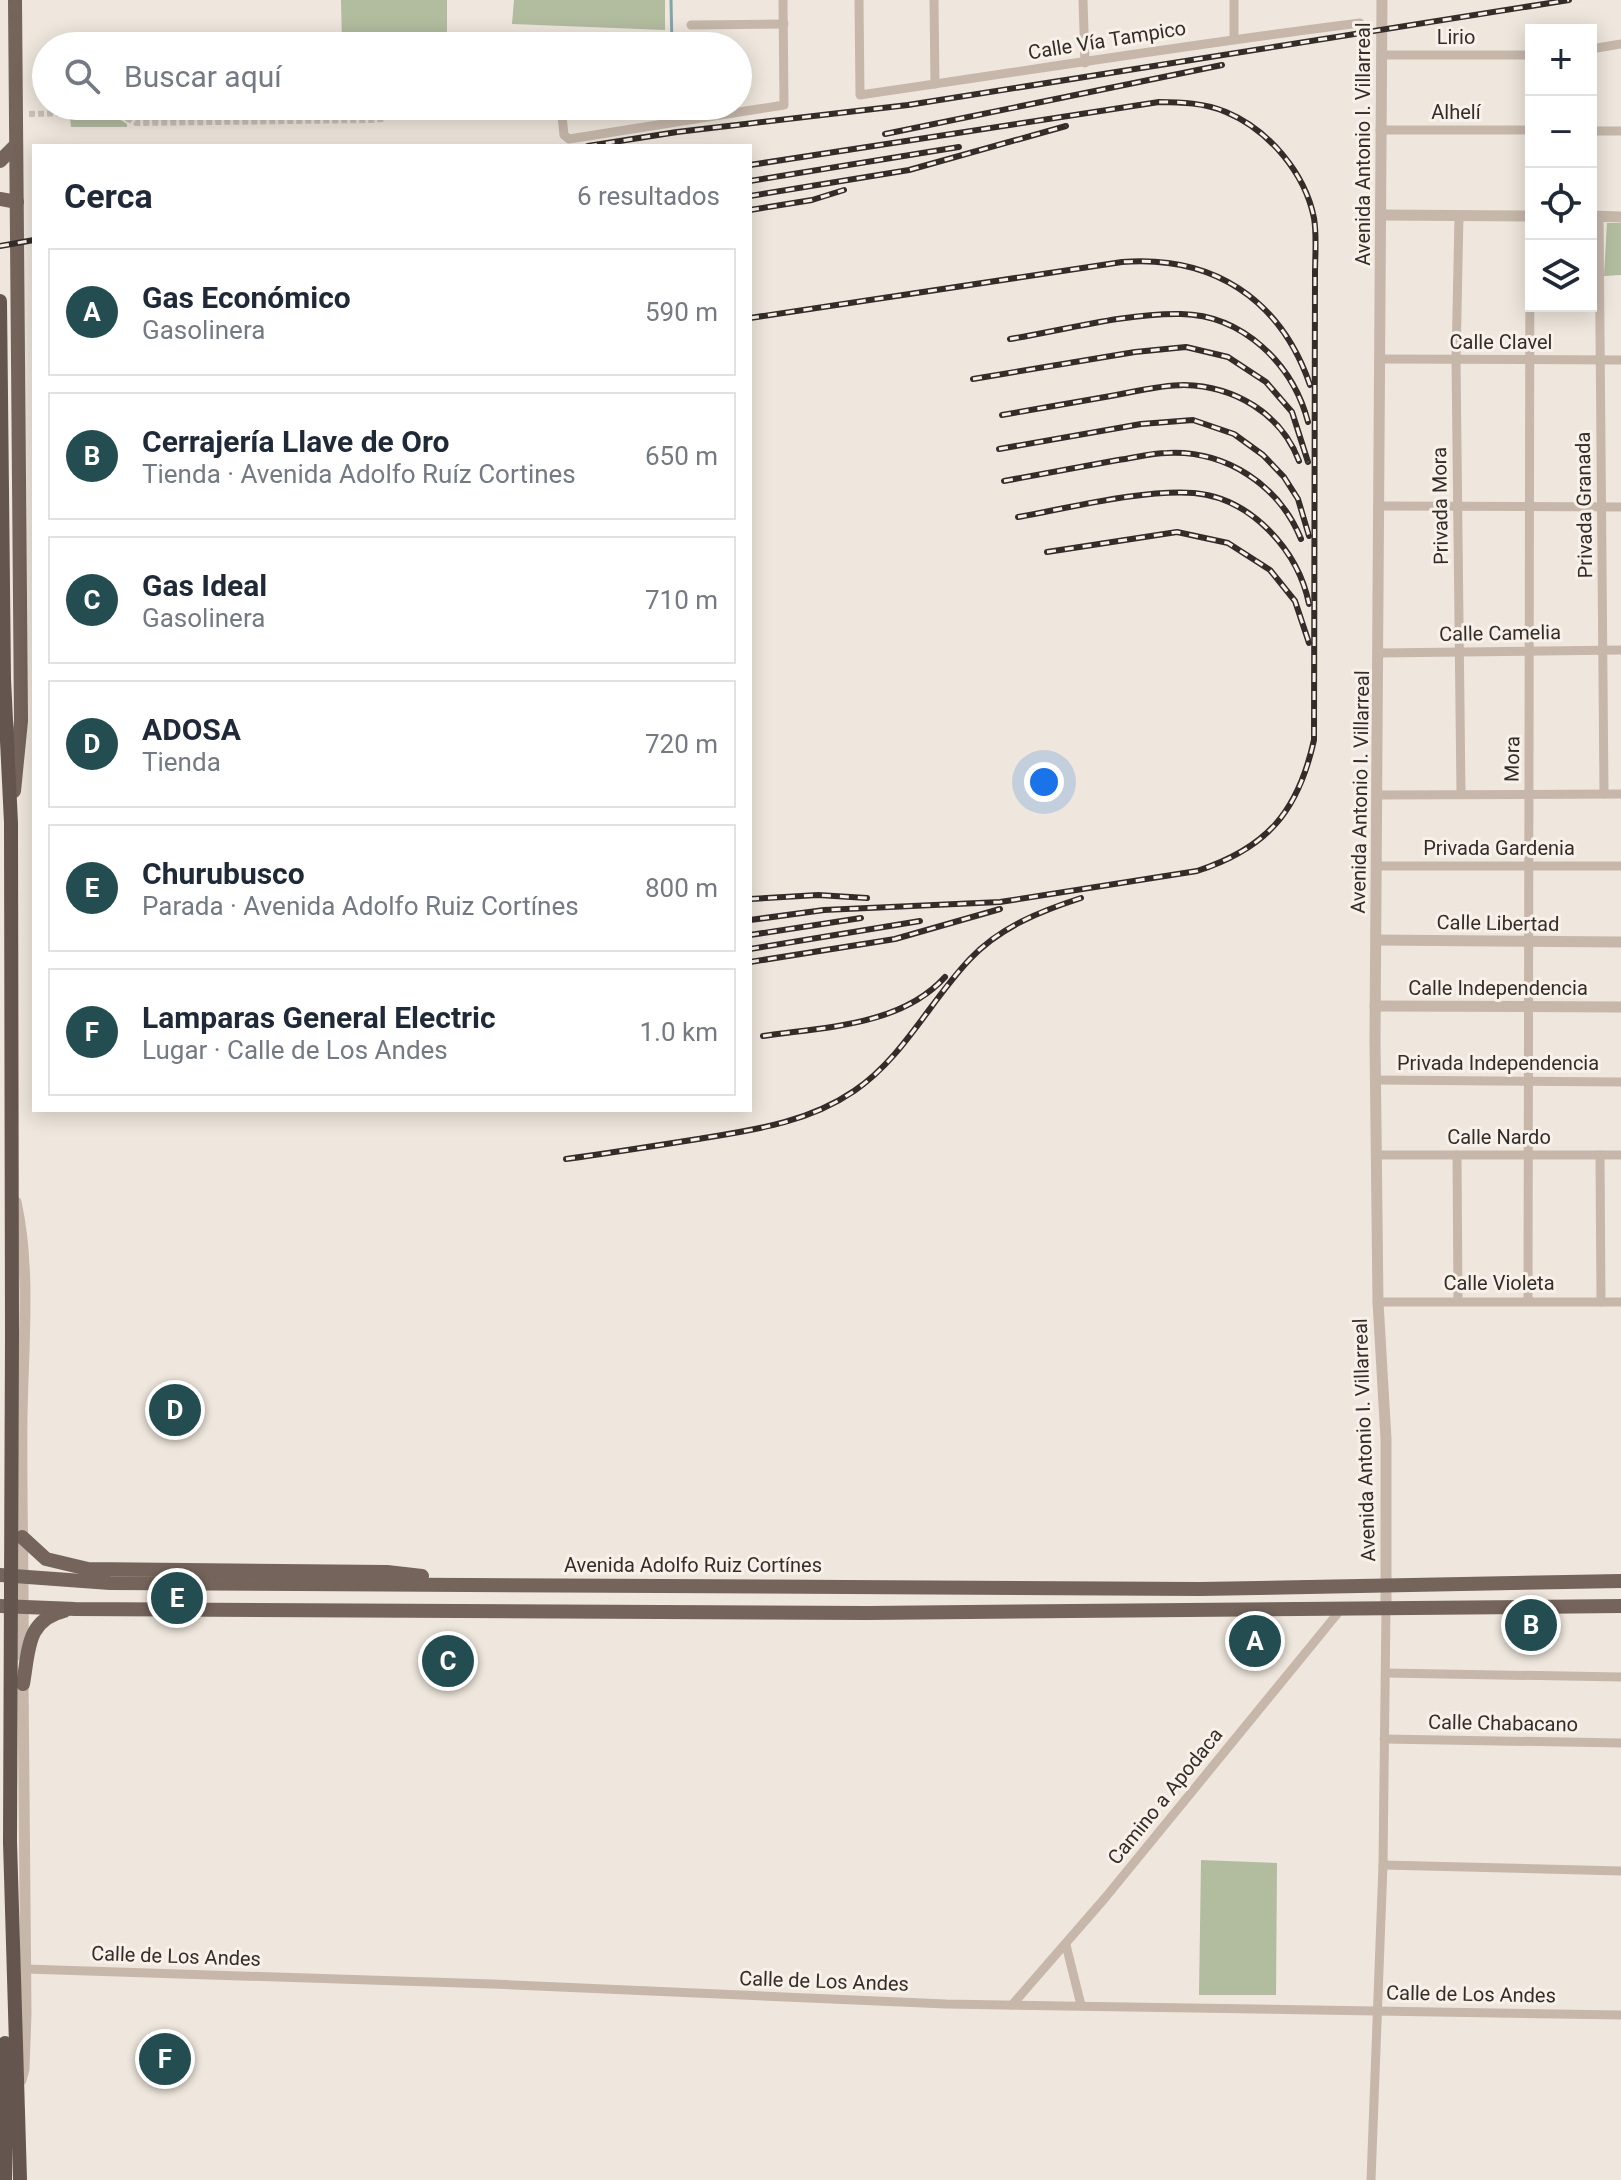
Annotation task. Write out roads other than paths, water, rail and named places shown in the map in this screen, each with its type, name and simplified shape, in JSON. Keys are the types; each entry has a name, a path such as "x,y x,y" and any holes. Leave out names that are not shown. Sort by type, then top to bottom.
{"highway":[{"path":"0,292 4,721 11,823 10,1842 20,2180"},
{"path":"5,2180 5,2014 8,1993 13,1984"}],"main road":[{"path":"11,823 21,721 15,0"},
{"path":"0,161 16,145"},
{"path":"0,199 17,202"},
{"path":"0,309 13,302 19,291"},
{"path":"22,1537 46,1559 88,1569 387,1572 482,1584"},
{"name":"Avenida Adolfo Ruiz Cortínes","path":"0,1575 110,1583 1200,1589 1386,1583 1621,1581"},
{"path":"0,1606 867,1613 1621,1606"},
{"path":"23,1684 34,1631 52,1614 75,1609"}],"street":[{"path":"752,110 784,105 783,0"},
{"name":"Calle Vía Tampico","path":"859,0 860,95 1360,23"},
{"path":"934,0 935,84"},
{"path":"1083,0 1085,63"},
{"path":"1234,0 1234,39"},
{"name":"Avenida Antonio I. Villarreal","path":"1382,0 1375,1080 1378,1302 1386,1439 1386,1607"},
{"path":"691,25 784,24"},
{"path":"1597,48 1621,44"},
{"name":"Lirio","path":"1381,55 1525,55"},
{"path":"562,120 564,135 569,139 684,120"},
{"name":"Alhelí","path":"1380,130 1525,130"},
{"path":"1597,131 1621,131"},
{"path":"1381,215 1525,216"},
{"name":"Privada Mora","path":"1459,216 1456,360 1461,794"},
{"path":"1597,216 1621,217"},
{"name":"Mora","path":"1528,1301 1530,240"},
{"name":"Privada Granada","path":"1596,240 1601,360 1604,794"},
{"name":"Calle Clavel","path":"1381,359 1621,360"},
{"path":"1379,506 1621,507"},
{"name":"Calle Camelia","path":"1379,653 1621,650"},
{"path":"1378,795 1621,794"},
{"name":"Privada Gardenia","path":"1377,866 1621,866"},
{"name":"Calle Libertad","path":"1376,940 1621,942"},
{"name":"Calle Independencia","path":"1375,1006 1621,1007"},
{"name":"Privada Independencia","path":"1375,1080 1621,1082"},
{"name":"Calle Nardo","path":"1376,1155 1621,1155"},
{"path":"1457,1155 1458,1301"},
{"path":"1600,1155 1601,1302"},
{"path":"12,1184 20,1217 22,1247 26,1969 24,2069 16,2096"},
{"name":"Calle Violeta","path":"1378,1302 1621,1302"},
{"path":"1371,2180 1383,1865 1386,1607"},
{"name":"Camino a Apodaca","path":"1012,2005 1066,1945 1342,1608"},
{"path":"0,1643 24,1643"},
{"path":"1386,1673 1621,1677"},
{"path":"0,1684 23,1684"},
{"name":"Calle Chabacano","path":"1384,1739 1621,1743"},
{"path":"1383,1865 1621,1871"},
{"path":"1066,1945 1081,2005"},
{"name":"Calle de Los Andes","path":"26,1969 1012,2005 1621,2015"}],"waterway":[{"path":"671,0 672,32"}],"tunnel":[{"path":"130,120 136,123 369,120"}],"railway":[{"path":"601,144 908,105 1569,0"},
{"path":"885,134 1222,65"},
{"path":"752,165 1159,102 1193,104 1218,109 1242,120 1283,155 1294,169 1309,201 1316,239 1314,740 1299,788 1276,824 1243,851 1197,871 1000,902 824,910 752,920"},
{"path":"752,196 909,170 1066,126"},
{"path":"752,181 959,147"},
{"path":"752,210 812,200 844,190"},
{"path":"0,246 32,240"},
{"path":"752,318 1122,262 1155,262 1185,266 1213,275 1238,288 1261,306 1281,328 1297,354 1310,385"},
{"path":"1010,339 1139,316 1181,314 1204,317 1244,333 1278,363 1291,381 1308,422"},
{"path":"973,379 1135,352 1186,347 1228,357 1266,382 1292,412 1308,462"},
{"path":"1002,415 1164,386 1203,387 1254,405 1280,429 1299,461"},
{"path":"999,449 1141,424 1193,420 1234,434 1263,455 1284,477 1298,499 1309,536"},
{"path":"1004,481 1155,454 1189,454 1210,458 1230,465 1264,487 1279,502 1301,539"},
{"path":"1018,517 1153,494 1194,493 1215,497 1253,516 1269,530 1294,565 1309,604"},
{"path":"1047,552 1177,532 1228,543 1270,570 1295,601 1309,643"},
{"path":"752,899 818,895 867,898"},
{"path":"566,1159 759,1128 798,1118 836,1102 871,1078 887,1062 956,975 994,938 1022,921 1081,898"},
{"path":"752,962 895,939 1000,909"},
{"path":"752,935 861,918"},
{"path":"752,949 920,921"},
{"path":"763,1036 860,1022 884,1015 907,1006 945,977"}],"place":[{"name":"ADOSA","path":"175,1410"},
{"name":"Churubusco","path":"177,1598"},
{"name":"Cerrajería Llave de Oro","path":"1531,1625"},
{"name":"Gas Económico","path":"1255,1641"},
{"name":"Gas Ideal","path":"448,1661"},
{"name":"Lamparas General Electric","path":"165,2059"}]}
